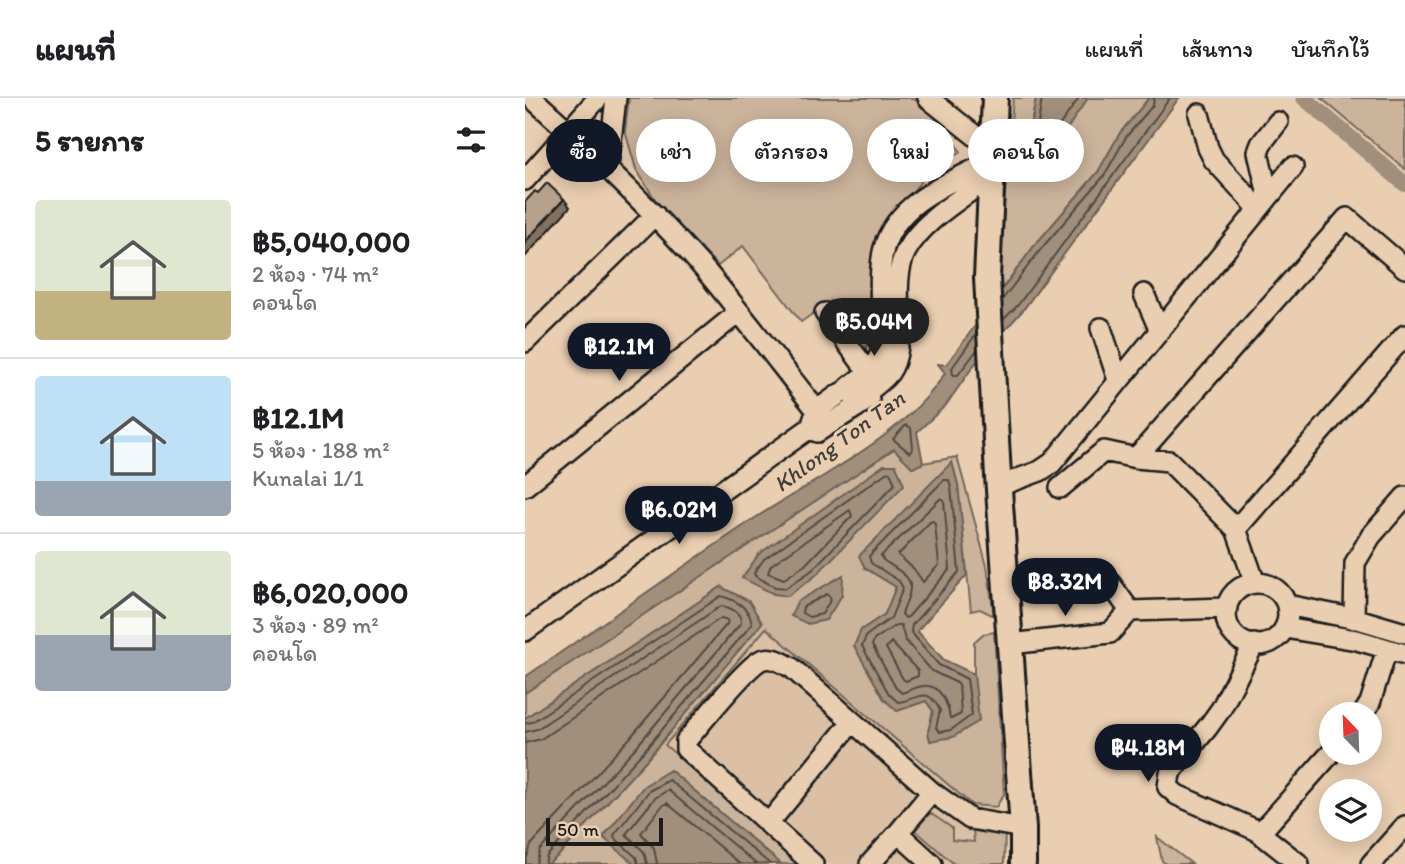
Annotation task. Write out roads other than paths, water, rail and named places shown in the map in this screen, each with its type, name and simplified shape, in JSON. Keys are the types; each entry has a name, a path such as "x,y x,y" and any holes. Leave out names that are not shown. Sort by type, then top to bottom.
{"main road":[{"path":"994,119 995,98"},
{"path":"991,182 988,310 1023,828 1023,864"}],"street":[{"path":"533,98 556,119"},
{"path":"580,119 598,98"},
{"path":"614,119 616,98"},
{"path":"928,98 968,138"},
{"path":"1199,114 1214,160 1263,202"},
{"path":"1263,202 1258,152 1261,144 1279,122"},
{"path":"525,180 546,157"},
{"path":"999,486 1040,471 1052,463 1293,167"},
{"path":"873,378 882,346 882,258 890,232 902,217 928,194 968,174"},
{"path":"622,181 655,215 739,312 817,420"},
{"path":"794,440 824,429 880,391 895,375 899,281 905,254 918,232 971,182"},
{"path":"525,342 655,215"},
{"path":"1136,458 1347,218 1405,268"},
{"path":"1144,294 1160,329"},
{"path":"525,486 739,312"},
{"path":"825,313 873,378"},
{"path":"1101,328 1118,380"},
{"path":"1236,529 1405,335"},
{"path":"525,631 794,440 894,364"},
{"path":"1060,488 1104,451 1169,461 1236,529 1255,583"},
{"path":"1355,619 1355,563 1371,536 1405,496"},
{"path":"1005,579 1110,583 1130,611"},
{"path":"1255,583 1275,588 1283,595 1287,605 1285,628 1273,640 1264,644 1254,644 1236,636 1230,628 1227,608 1237,591 1255,583"},
{"path":"1287,605 1405,633"},
{"path":"1010,644 1110,633 1130,611 1227,608"},
{"path":"1285,628 1357,640 1396,652 1371,702"},
{"path":"1254,644 1221,709 1170,773 1168,787 1177,796 1260,833 1299,864"},
{"path":"813,864 685,749 686,741 762,659 775,658 792,668 932,792 970,819 1023,828"},
{"path":"768,824 852,722"},
{"path":"1260,833 1320,765"},
{"path":"870,864 932,792"},
{"path":"1371,864 1405,826"},
{"path":"898,833 932,864"}],"water":[{"path":"1036,98 1088,98 1074,119 1032,119"},
{"path":"1149,98 1179,98 1023,310 974,365 946,405 917,432 923,463 913,468 894,449 525,693 525,677 752,520 857,455 907,416 945,373 938,364 946,365 1035,245 1098,172 1120,133"},
{"path":"952,462 958,485 967,575 917,631 944,660 974,674 979,721 953,737 930,741 928,732 933,711 926,701 897,711 884,699 854,646 861,630 885,614 896,587 865,568 859,556"},
{"path":"884,465 896,465 904,485 815,576 788,596 774,594 742,578 759,554"},
{"path":"843,575 842,595 826,620 808,624 791,616 797,602"},
{"path":"721,587 749,601 762,623 649,757 559,855 548,864 525,864 525,718"},
{"path":"670,770 781,864 634,864 603,837 644,786"}],"waterway":[{"path":"1304,98 1405,184"}],"water label":[{"name":"Khlong Ton Tan","path":"839,441"}]}
